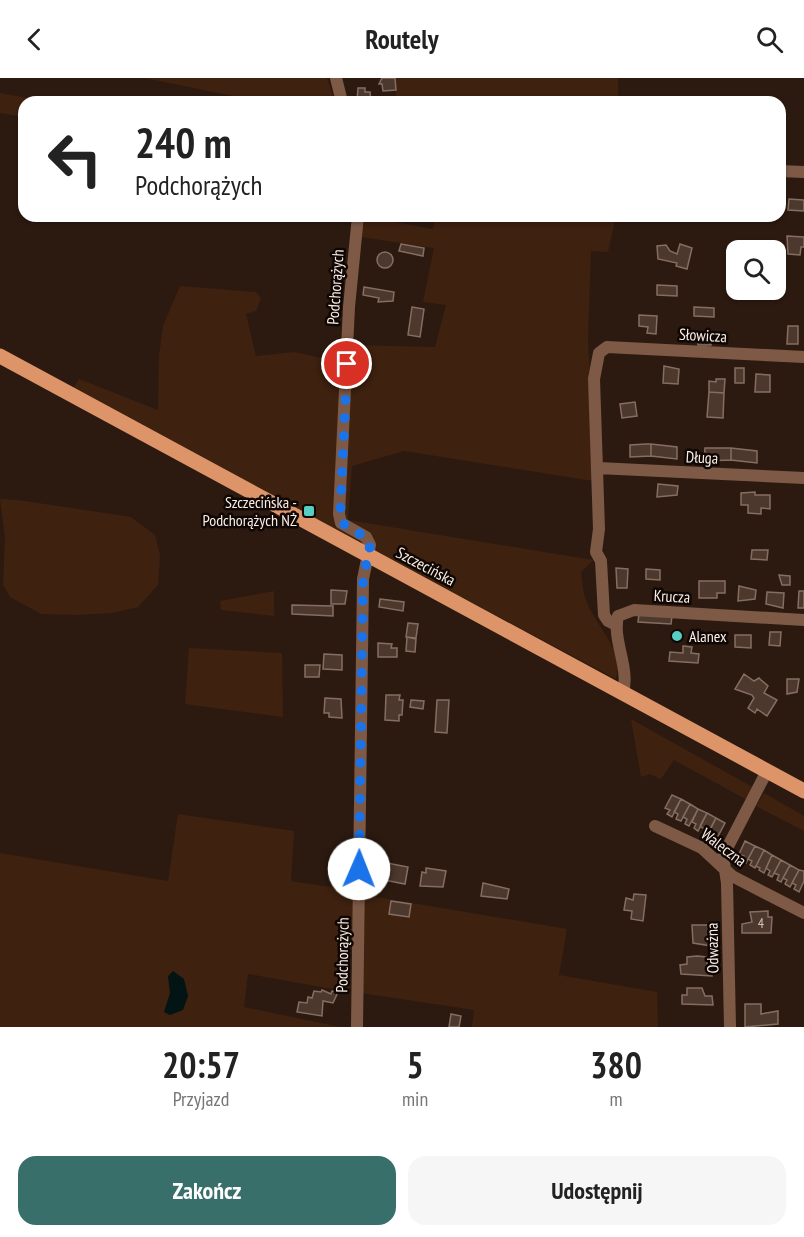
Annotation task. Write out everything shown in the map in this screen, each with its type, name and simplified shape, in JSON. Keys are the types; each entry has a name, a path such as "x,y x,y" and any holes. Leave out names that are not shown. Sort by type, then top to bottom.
{"main road":[{"name":"Szczecińska","path":"0,356 804,791"}],"street":[{"path":"336,78 340,96"},
{"path":"786,171 804,172"},
{"name":"Podchorążych","path":"357,222 349,307 339,514 341,523 368,539 370,546 362,591 357,1027"},
{"name":"Słowicza","path":"598,468 594,379 600,350 607,347 804,357"},
{"path":"598,468 599,529 596,552 601,561 604,615 608,621 616,625 625,676 623,693"},
{"name":"Długa","path":"598,468 804,478"},
{"name":"Krucza","path":"616,625 618,616 634,610 804,620"},
{"path":"724,868 726,851 767,771"},
{"name":"Waleczna","path":"656,826 702,848 710,859 732,876 804,913"},
{"name":"Odważna","path":"724,868 727,883 730,1027"}],"shaded area":[{"path":"145,78 327,78 333,96 233,96"},
{"path":"396,78 618,78 618,96 396,96"},
{"path":"0,93 18,96 18,116 0,113"},
{"path":"362,222 395,222 433,229 434,222 615,222 608,252 591,251 588,340 594,436 593,481 404,451 352,466 348,520 593,560 581,572 583,590 590,610 613,648 617,668 616,679 72,390 79,379 158,410 159,356 163,326 180,286 256,292 261,298 256,311 246,314 256,356 295,352 352,365 352,345 435,347 446,305 423,302 434,248 361,237"},
{"path":"0,499 131,517 155,535 160,555 158,585 138,607 112,613 41,614 10,597 3,585 5,538"},
{"path":"274,591 274,616 221,610 220,601"},
{"path":"189,648 282,653 283,717 185,704"},
{"path":"631,719 754,788 747,800 674,760 661,779 650,774 641,777"},
{"path":"764,793 804,816 804,831 756,806"},
{"path":"178,814 294,831 291,881 355,891 349,992 248,974 244,1007 340,1027 0,1027 0,853 168,881"},
{"path":"370,896 567,929 559,975 657,992 658,1027 472,1027 474,1010 361,993 363,902"},
{"path":"173,971 184,979 188,996 183,1010 170,1015 164,1012 170,993 168,976"}],"building":[{"path":"382,78 395,78 396,90 383,91 382,84 379,84"},
{"path":"358,88 365,88 365,92 370,92 370,96 357,96"},
{"path":"789,199 804,200 804,211 788,210"},
{"path":"787,236 804,237 804,247 801,247 800,255 788,254"},
{"path":"401,244 424,248 423,256 399,251"},
{"path":"680,244 692,248 687,269 676,266 677,263 658,259 657,246 666,245 670,251 677,254"},
{"path":"385,252 393,260 385,268 377,260"},
{"path":"657,285 677,286 677,296 657,295"},
{"path":"364,287 394,292 393,301 378,302 379,298 363,295"},
{"path":"412,307 424,309 420,337 408,335"},
{"path":"694,307 714,308 714,317 694,316"},
{"path":"639,315 657,316 656,334 647,333 648,327 639,326"},
{"path":"788,326 798,326 798,344 787,344"},
{"path":"697,334 711,334 711,345 698,345"},
{"path":"664,366 679,369 678,384 663,383"},
{"path":"735,368 744,368 744,383 735,383"},
{"path":"756,374 770,375 770,392 755,392"},
{"path":"716,379 725,379 724,393 709,392 709,381 716,382"},
{"path":"709,392 724,393 723,418 707,417"},
{"path":"635,402 637,416 622,418 620,404"},
{"path":"651,444 651,456 630,457 630,445"},
{"path":"651,444 677,447 677,459 651,456"},
{"path":"705,448 731,448 731,460 704,461"},
{"path":"731,448 757,451 757,463 731,460"},
{"path":"658,484 678,486 677,495 657,497"},
{"path":"755,492 755,495 770,495 770,509 761,508 761,514 748,513 748,505 741,505 741,493"},
{"path":"752,550 768,550 767,560 751,559"},
{"path":"616,568 628,569 627,588 617,588"},
{"path":"646,569 660,570 660,580 646,579"},
{"path":"779,575 790,576 790,585 782,585"},
{"path":"699,581 725,581 725,593 717,593 717,598 699,598"},
{"path":"739,586 756,590 755,599 738,601"},
{"path":"331,590 347,591 345,604 331,604"},
{"path":"799,591 804,591 804,608 798,608"},
{"path":"767,592 784,593 783,608 766,604"},
{"path":"380,599 404,602 403,611 379,607"},
{"path":"292,605 333,606 333,616 292,614"},
{"path":"639,614 672,616 671,624 638,622"},
{"path":"408,623 418,624 416,638 406,637"},
{"path":"770,632 781,632 780,646 769,645"},
{"path":"735,635 751,635 751,648 735,647"},
{"path":"407,637 416,639 415,652 406,651"},
{"path":"378,643 392,644 391,648 397,648 397,657 378,657"},
{"path":"683,646 692,647 691,653 699,654 698,663 669,661 670,652 683,653"},
{"path":"324,654 342,655 342,670 323,669"},
{"path":"305,665 320,665 319,677 305,677"},
{"path":"744,674 754,681 759,678 768,686 764,693 777,700 767,716 757,709 755,713 748,708 754,698 752,695 735,689"},
{"path":"787,679 799,679 797,692 787,694"},
{"path":"386,695 400,695 399,700 403,700 402,715 399,715 399,721 385,720"},
{"path":"325,698 341,699 342,718 329,717 329,713 324,713"},
{"path":"411,700 424,701 423,709 410,707"},
{"path":"437,700 449,700 447,733 435,732"},
{"path":"672,795 681,799 672,817 667,814 670,810 665,808"},
{"path":"681,799 690,804 681,821 676,819 678,814 674,812"},
{"path":"690,804 698,809 689,826 685,824 687,819 683,817"},
{"path":"698,809 707,813 698,831 694,828 696,824 692,822"},
{"path":"707,813 716,818 707,836 702,833 704,829 700,826"},
{"path":"716,818 725,823 716,840 711,838 713,833 709,831"},
{"path":"745,841 755,846 746,863 741,861 744,856 739,854"},
{"path":"755,846 764,850 755,868 750,865 752,861 748,859"},
{"path":"764,850 772,855 764,873 756,866"},
{"path":"772,855 781,860 772,877 768,875 770,871 766,868"},
{"path":"781,860 790,865 781,882 777,880 779,875 774,873"},
{"path":"387,863 408,867 405,884 384,880"},
{"path":"790,865 799,870 790,887 785,884 787,880 783,878"},
{"path":"426,868 446,871 443,887 420,886 422,872 426,873"},
{"path":"799,870 804,871 804,881 799,892 794,889 796,885 792,883"},
{"path":"483,883 509,889 507,899 481,896"},
{"path":"634,894 646,895 643,921 631,919 632,911 624,910 626,898 633,900"},
{"path":"391,901 411,904 409,917 389,914"},
{"path":"768,911 768,917 772,917 771,933 742,933 742,924 752,922 750,912"},
{"path":"692,925 708,925 712,946 693,943"},
{"path":"687,957 707,957 707,967 712,967 712,976 681,974 680,965 687,964"},
{"path":"687,988 702,988 705,996 712,996 713,1005 682,1004 682,995 687,995"},
{"path":"322,990 331,994 332,991 338,992 333,1003 323,1001 322,1016 297,1012 299,1002 307,1003 308,997 312,998 314,991 321,992"},
{"path":"745,1004 761,1004 761,1014 778,1011 778,1024 745,1027"},
{"path":"451,1014 461,1016 459,1027 449,1027"}],"place":[{"name":"Szczecińska - Podchorążych NŻ","path":"309,511"},
{"name":"Alanex","path":"677,636"}],"route":[{"path":"347,364 339,514 341,523 366,537 370,546 363,579 359,869"}]}
